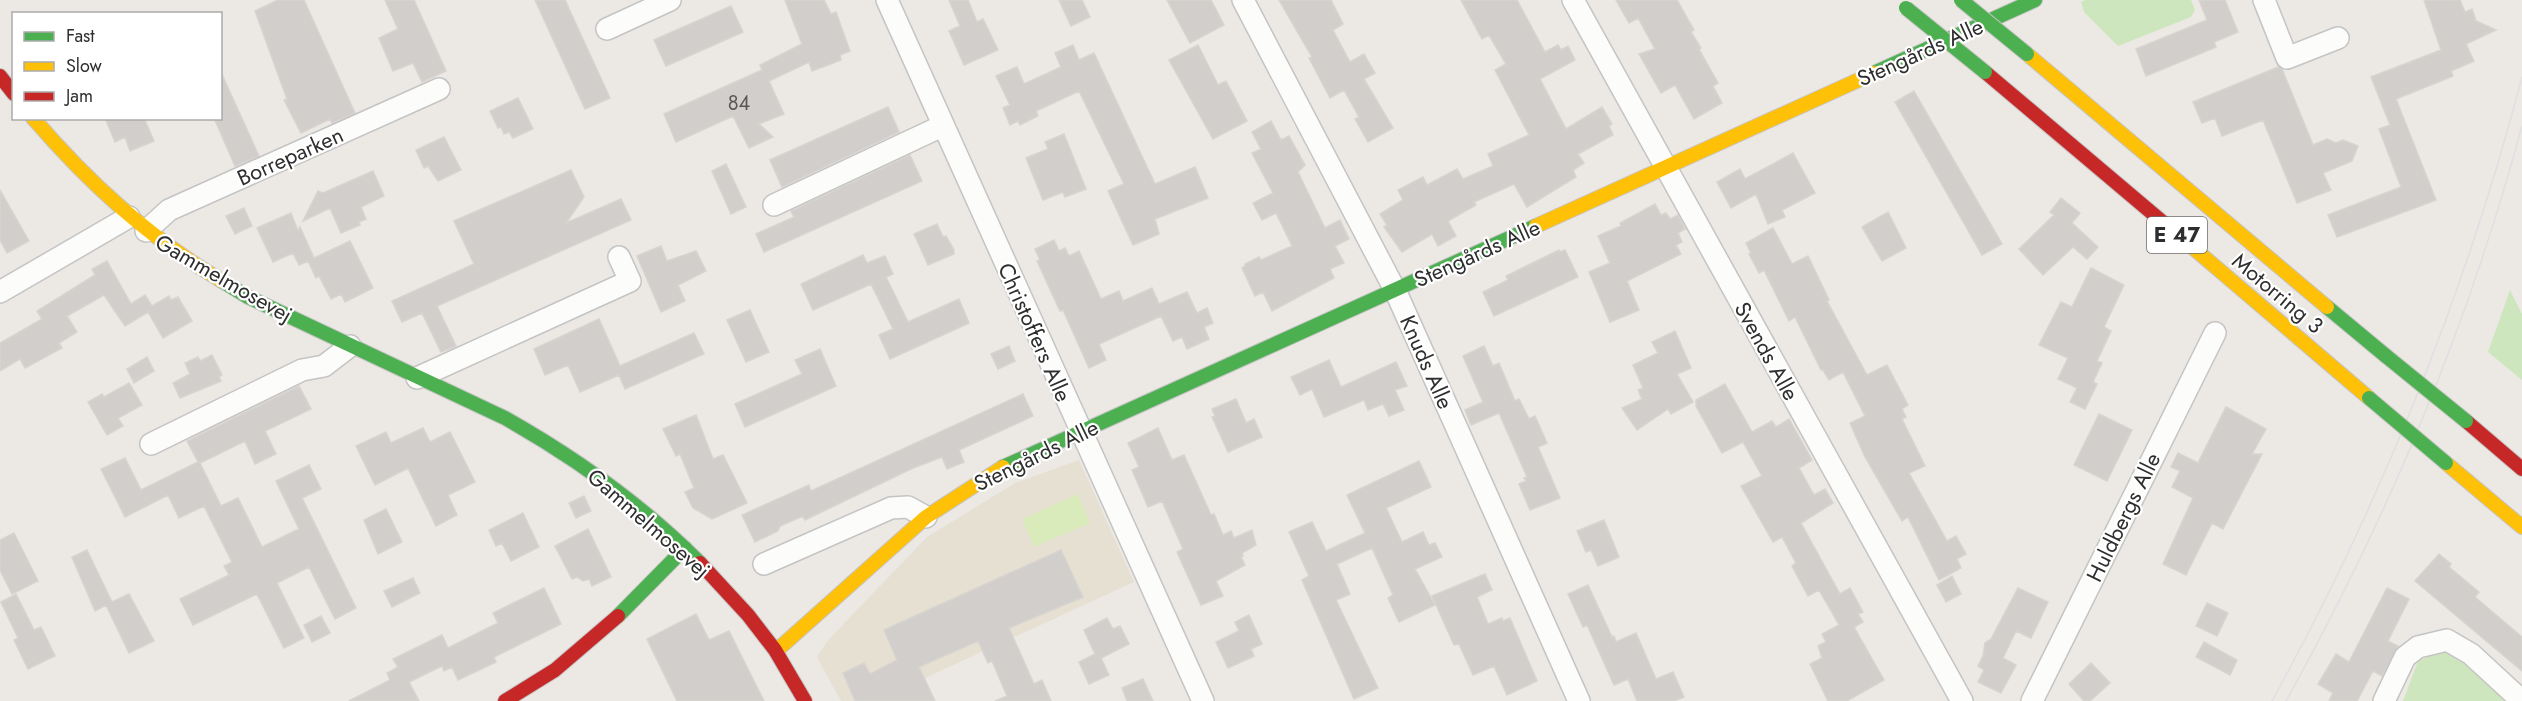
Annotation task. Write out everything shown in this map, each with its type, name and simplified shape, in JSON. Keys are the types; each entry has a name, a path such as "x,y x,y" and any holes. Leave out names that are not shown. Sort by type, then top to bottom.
{"main road":[{"name":"Motorring 3","path":"1961,0 2522,468"},
{"name":"Stengårds Alle","path":"776,651 926,517 1001,468 2035,0"},
{"name":"Motorring 3","path":"1901,4 1985,72 2522,527"},
{"path":"0,76 12,91"},
{"name":"Gammelmosevej","path":"35,120 68,159 129,217 195,265 248,297 533,433 614,488 685,548 735,600 776,651 805,701"},
{"path":"505,701 524,692 572,658 685,548"}],"street":[{"path":"608,29 670,0"},
{"name":"Christoffers Alle","path":"887,0 1203,701"},
{"name":"Knuds Alle","path":"1243,0 1395,290 1579,701"},
{"name":"Svends Alle","path":"1574,0 1962,701"},
{"path":"2264,0 2287,58 2338,38"},
{"name":"Borreparken","path":"146,231 168,210 439,89"},
{"path":"774,205 942,126"},
{"path":"0,292 129,217"},
{"path":"417,378 630,281 619,257"},
{"name":"Huldbergs Alle","path":"2032,701 2215,333"},
{"path":"151,444 302,370 324,366 350,346"},
{"path":"764,564 891,508 908,507 926,517"},
{"path":"2384,701 2405,657 2418,647 2447,640 2471,654 2522,700"}],"shaded area":[{"path":"1079,460 1134,582 875,701 841,701 817,657 829,639 927,537 1015,483"}],"green space":[{"path":"2085,0 2191,0 2195,10 2191,17 2118,46 2084,12 2081,2"},
{"path":"2510,290 2522,314 2522,380 2488,352"},
{"path":"1078,494 1090,523 1034,547 1022,519"},
{"path":"2447,649 2515,701 2403,701 2418,661"}],"building":[{"path":"278,0 304,0 355,113 332,123 330,119 301,133 284,100 287,99 255,11"},
{"path":"385,0 414,0 446,71 422,82 413,63 393,71 379,38 398,29"},
{"path":"535,0 565,0 610,98 585,109"},
{"path":"785,0 824,0 831,14 836,12 850,51 840,55 841,60 812,71 809,62 769,81 784,114 759,124 773,137 749,148 733,116 676,142 664,114 762,70 760,65 802,44"},
{"path":"949,0 968,0 977,22 983,19 998,50 964,65 949,31 960,26"},
{"path":"1059,0 1082,0 1090,17 1071,26"},
{"path":"1167,0 1211,0 1224,25 1190,43"},
{"path":"1279,0 1331,0 1343,24 1333,30 1350,62 1364,54 1375,73 1364,79 1393,128 1368,142 1355,119 1359,117 1344,90 1330,98 1309,58 1312,57"},
{"path":"1461,0 1517,0 1545,52 1558,45 1561,50 1568,46 1575,60 1540,79 1566,129 1602,107 1612,124 1609,126 1613,135 1578,154 1584,163 1573,170 1576,177 1527,207 1514,184 1474,202 1476,205 1448,221 1456,236 1438,246 1432,234 1402,252 1384,227 1387,225 1380,214 1403,200 1398,190 1423,177 1427,185 1457,169 1463,179 1493,166 1488,154 1529,135 1495,70 1506,64 1489,35 1482,39"},
{"path":"1616,0 1677,0 1694,30 1691,32 1701,48 1699,49 1718,83 1713,86 1722,103 1694,119 1675,85 1661,93 1639,54 1655,49 1638,18 1629,23"},
{"path":"2199,0 2225,0 2238,32 2214,42 2216,47 2146,76 2136,49 2207,20"},
{"path":"2424,0 2460,0 2465,12 2472,9 2476,21 2496,30 2466,44 2474,61 2451,71 2453,76 2396,99 2436,200 2337,237 2328,215 2401,187 2379,129 2390,125 2371,77 2441,50"},
{"path":"731,6 743,32 666,66 654,40"},
{"path":"1073,45 1079,60 1094,53 1155,184 1195,167 1208,198 1155,219 1159,234 1133,245 1108,191 1124,184 1079,91 1036,111 1038,116 1020,125 1018,121 1010,125 1003,108 1010,105 996,76 1017,67 1024,84 1061,67 1055,53"},
{"path":"1198,45 1218,85 1226,81 1247,121 1213,139 1169,60"},
{"path":"2278,67 2282,69 2313,145 2327,139 2336,143 2343,140 2358,146 2352,161 2323,173 2331,190 2297,203 2263,120 2222,136 2215,118 2202,123 2193,102"},
{"path":"222,74 259,156 235,166 215,120 222,120"},
{"path":"1914,91 2002,244 1982,255 1895,102"},
{"path":"518,98 533,129 513,138 509,132 504,134 501,127 498,128 490,111"},
{"path":"888,107 899,132 782,187 770,160"},
{"path":"106,120 145,120 154,141 130,151 125,137 115,142"},
{"path":"1271,121 1281,140 1289,136 1305,165 1298,172 1325,228 1340,220 1349,239 1335,246 1344,263 1330,269 1334,278 1272,311 1263,292 1255,296 1242,268 1259,257 1261,260 1292,246 1276,213 1262,220 1253,203 1273,193 1252,153 1261,149 1252,132"},
{"path":"1064,134 1086,189 1065,197 1063,192 1043,200 1026,158 1048,149 1045,142"},
{"path":"444,137 461,170 438,181 428,166 424,168 416,150"},
{"path":"1793,153 1815,193 1782,210 1785,217 1768,224 1756,194 1731,208 1717,182 1740,169 1745,179"},
{"path":"910,155 922,181 764,252 756,234 794,217 791,211"},
{"path":"726,164 746,207 731,214 712,171"},
{"path":"571,170 584,197 566,223 621,199 631,220 437,306 456,346 441,352 422,313 402,322 392,301 474,264 454,221"},
{"path":"373,171 384,196 361,207 366,219 359,222 360,225 341,233 330,208 303,221 318,191 323,193"},
{"path":"0,190 29,241 7,253 0,240"},
{"path":"2061,198 2080,213 2072,223 2098,247 2087,259 2073,247 2043,275 2019,249 2054,215 2050,212"},
{"path":"1655,204 1661,215 1666,213 1670,219 1678,215 1685,229 1678,233 1682,242 1676,245 1681,254 1627,281 1639,310 1610,322 1589,272 1610,263 1598,236 1621,226 1620,223"},
{"path":"244,208 252,226 235,234 226,216"},
{"path":"1888,212 1906,248 1882,261 1862,227"},
{"path":"291,213 298,231 300,227 314,258 350,241 373,288 345,302 341,294 331,299 319,276 316,278 308,261 299,265 293,253 273,262 257,228"},
{"path":"937,224 943,237 946,236 954,250 954,254 928,265 914,234"},
{"path":"1773,228 1792,264 1808,256 1829,300 1827,301 1867,375 1887,365 1908,405 1902,409 1906,417 1902,419 1925,466 1909,473 1947,541 1956,536 1966,554 1957,559 1961,568 1939,580 1908,517 1902,521 1865,457 1850,423 1865,416 1843,372 1829,380 1821,370 1795,317 1789,321 1764,270 1759,273 1749,254 1751,253 1746,243"},
{"path":"1054,240 1059,251 1065,248 1069,256 1079,251 1101,299 1119,291 1123,301 1152,288 1159,304 1187,292 1197,313 1207,308 1213,323 1204,327 1209,339 1187,349 1182,337 1173,341 1161,316 1099,344 1106,360 1089,368 1063,310 1060,311 1037,261 1040,260 1035,249"},
{"path":"661,246 667,261 696,251 706,271 678,285 685,301 661,312 637,256"},
{"path":"1559,250 1560,252 1565,250 1578,277 1494,316 1483,292 1508,280 1506,276"},
{"path":"863,255 867,263 885,256 893,274 886,277 908,322 959,299 969,323 890,359 879,335 893,329 871,284 813,310 801,284"},
{"path":"107,261 131,304 145,295 152,306 169,296 171,300 178,297 192,321 163,338 148,312 125,326 104,295 67,316 77,332 59,343 62,348 25,368 20,359 0,371 0,343 42,319 37,311 95,275 92,269"},
{"path":"2091,268 2124,285 2104,327 2111,331 2097,361 2102,363 2093,382 2097,384 2085,409 2070,402 2077,388 2058,379 2068,358 2039,345 2061,302 2072,307"},
{"path":"750,310 769,352 746,362 727,320"},
{"path":"599,319 620,366 694,333 704,354 625,389 619,375 580,392 568,365 545,375 534,349"},
{"path":"1675,331 1691,368 1677,374 1693,402 1671,414 1668,409 1637,430 1622,408 1642,399 1638,390 1643,388 1633,365 1658,353 1652,342"},
{"path":"1009,346 1015,361 998,369 991,354"},
{"path":"1484,346 1493,366 1499,363 1515,401 1519,399 1529,419 1535,416 1547,443 1538,447 1560,498 1530,510 1519,484 1526,481 1524,478 1527,477 1499,413 1471,425 1465,410 1483,402 1463,356"},
{"path":"820,349 836,386 745,427 735,404 802,374 795,360"},
{"path":"212,355 222,375 219,377 221,381 180,398 173,383 190,374 185,363 198,357 200,361"},
{"path":"147,357 154,371 134,383 127,369"},
{"path":"1329,360 1341,387 1396,362 1407,386 1395,390 1404,410 1389,416 1383,404 1368,410 1364,400 1324,417 1312,389 1300,395 1291,377"},
{"path":"129,383 142,405 118,418 123,426 107,435 88,402 102,394 104,397"},
{"path":"1725,384 1752,432 1772,421 1776,427 1789,419 1812,460 1799,468 1814,495 1825,489 1833,503 1801,523 1840,594 1850,588 1863,612 1858,614 1863,622 1854,627 1884,680 1847,701 1828,701 1810,664 1822,658 1818,646 1826,642 1822,634 1839,625 1819,590 1808,596 1792,566 1796,563 1782,537 1773,542 1741,486 1762,476 1743,442 1722,453 1696,406 1696,400"},
{"path":"299,386 311,409 265,431 276,454 255,464 245,441 200,463 221,506 238,498 262,547 299,529 276,481 309,465 321,489 302,498 356,608 335,619 309,567 277,583 304,638 284,648 257,594 193,625 180,599 229,575 224,566 232,562 204,506 179,518 168,495 125,517 101,469 125,458 141,490 198,462 187,441"},
{"path":"1023,394 1033,416 959,450 964,462 947,469 942,457 913,468 805,520 803,516 780,526 778,531 755,542 742,515 809,485 811,491"},
{"path":"1236,399 1246,423 1254,419 1262,437 1228,452 1212,417 1215,416 1212,409"},
{"path":"2226,407 2266,429 2252,454 2262,454 2223,529 2212,523 2186,575 2163,564 2193,498 2172,487 2180,471 2171,467 2178,453 2198,463"},
{"path":"2099,414 2132,430 2107,481 2074,465"},
{"path":"696,415 713,459 723,455 747,503 712,519 693,508 685,492 694,488 680,454 676,456 663,429"},
{"path":"423,428 430,442 450,432 475,482 448,495 457,515 436,526 408,468 375,485 356,446 386,432 391,443"},
{"path":"1158,428 1172,460 1184,455 1211,515 1214,514 1223,535 1231,531 1234,538 1252,530 1256,545 1242,553 1241,557 1245,565 1216,581 1223,596 1201,605 1177,552 1183,549 1162,501 1148,507 1132,470 1139,467 1128,443"},
{"path":"1419,461 1431,487 1386,508 1402,542 1423,532 1429,545 1435,543 1442,557 1415,569 1435,605 1399,622 1388,598 1393,595 1372,548 1337,564 1350,594 1336,600 1378,688 1354,699 1302,580 1309,576 1289,532 1312,522 1326,551 1365,533 1347,495"},
{"path":"584,496 591,511 576,518 569,503"},
{"path":"386,509 402,542 378,554 364,520"},
{"path":"523,513 539,547 511,561 502,543 496,546 489,530"},
{"path":"1604,520 1619,557 1598,566 1591,550 1586,552 1577,531"},
{"path":"588,529 611,577 592,586 589,579 583,581 577,577 572,579 555,546"},
{"path":"14,533 38,581 12,594 0,570 0,540"},
{"path":"87,550 112,602 129,594 154,641 129,653 106,605 95,611 72,557"},
{"path":"1061,550 1083,597 1009,628 1034,684 1042,680 1051,701 995,701 1007,696 992,661 988,663 978,641 919,667 935,701 855,701 843,673 864,663 870,674 897,660 884,630"},
{"path":"2439,554 2451,564 2449,567 2479,592 2475,597 2522,637 2522,671 2415,581"},
{"path":"1485,574 1492,590 1477,597 1488,624 1502,618 1503,621 1510,618 1537,681 1507,695 1494,666 1473,675 1459,644 1454,645 1432,596"},
{"path":"1952,576 1961,594 1946,602 1937,585"},
{"path":"413,578 420,593 392,607 384,591"},
{"path":"1588,585 1616,642 1636,633 1656,679 1673,672 1684,697 1674,701 1637,701 1628,679 1614,685 1587,625 1583,627 1568,594"},
{"path":"544,588 561,624 494,657 496,662 458,680 452,667 444,671 442,666 409,682 419,701 349,701 390,680 387,673 398,667 393,659 442,635 448,648 498,623 493,613"},
{"path":"2018,588 2048,602 2031,638 2016,631 2003,658 2016,665 2001,693 1978,682 1984,670 1978,666 1983,656 1985,643 1991,639"},
{"path":"2387,588 2409,599 2388,641 2398,646 2382,676 2373,671 2357,701 2329,701 2333,693 2318,684 2336,654 2349,662"},
{"path":"16,594 34,630 41,627 55,656 28,669 14,640 18,638 1,602"},
{"path":"2207,603 2228,613 2217,636 2196,626"},
{"path":"696,614 709,640 729,631 764,701 677,701 647,639"},
{"path":"1249,615 1262,644 1251,649 1254,656 1228,668 1216,642 1239,631 1235,622"},
{"path":"321,616 330,633 312,642 304,625"},
{"path":"1107,618 1113,629 1120,626 1129,644 1101,658 1109,675 1089,684 1079,662 1095,654 1084,630"},
{"path":"2204,642 2237,660 2230,675 2196,657"},
{"path":"2091,663 2110,683 2090,701 2084,701 2069,684"},
{"path":"1143,679 1153,701 1127,701 1122,688"}],"tram line":[{"path":"2272,701 2349,551 2417,396 2474,239 2522,77"},
{"path":"2286,701 2358,563 2422,421 2477,275 2522,126"}],"traffic: fast":[{"path":"1961,0 2027,54"},
{"path":"1874,73 2035,0"},
{"path":"1906,8 1985,72"},
{"path":"1003,467 1536,226"},
{"path":"222,281 248,297 505,418 531,433 583,466 632,502 700,563"},
{"path":"2327,307 2386,356"},
{"path":"2386,356 2466,421"},
{"path":"2369,398 2446,463"},
{"path":"618,616 685,548"}],"traffic: slow":[{"path":"2027,54 2327,307"},
{"path":"1536,226 1874,73"},
{"path":"35,120 98,187 144,227 222,281"},
{"path":"2191,246 2369,398"},
{"path":"2446,463 2522,527"},
{"path":"776,651 926,517 1003,467"}],"traffic: jam":[{"path":"1985,72 2191,246"},
{"path":"0,76 12,91"},
{"path":"2466,421 2522,469"},
{"path":"700,563 748,615 775,650 805,701"},
{"path":"505,701 555,670 618,616"}]}
